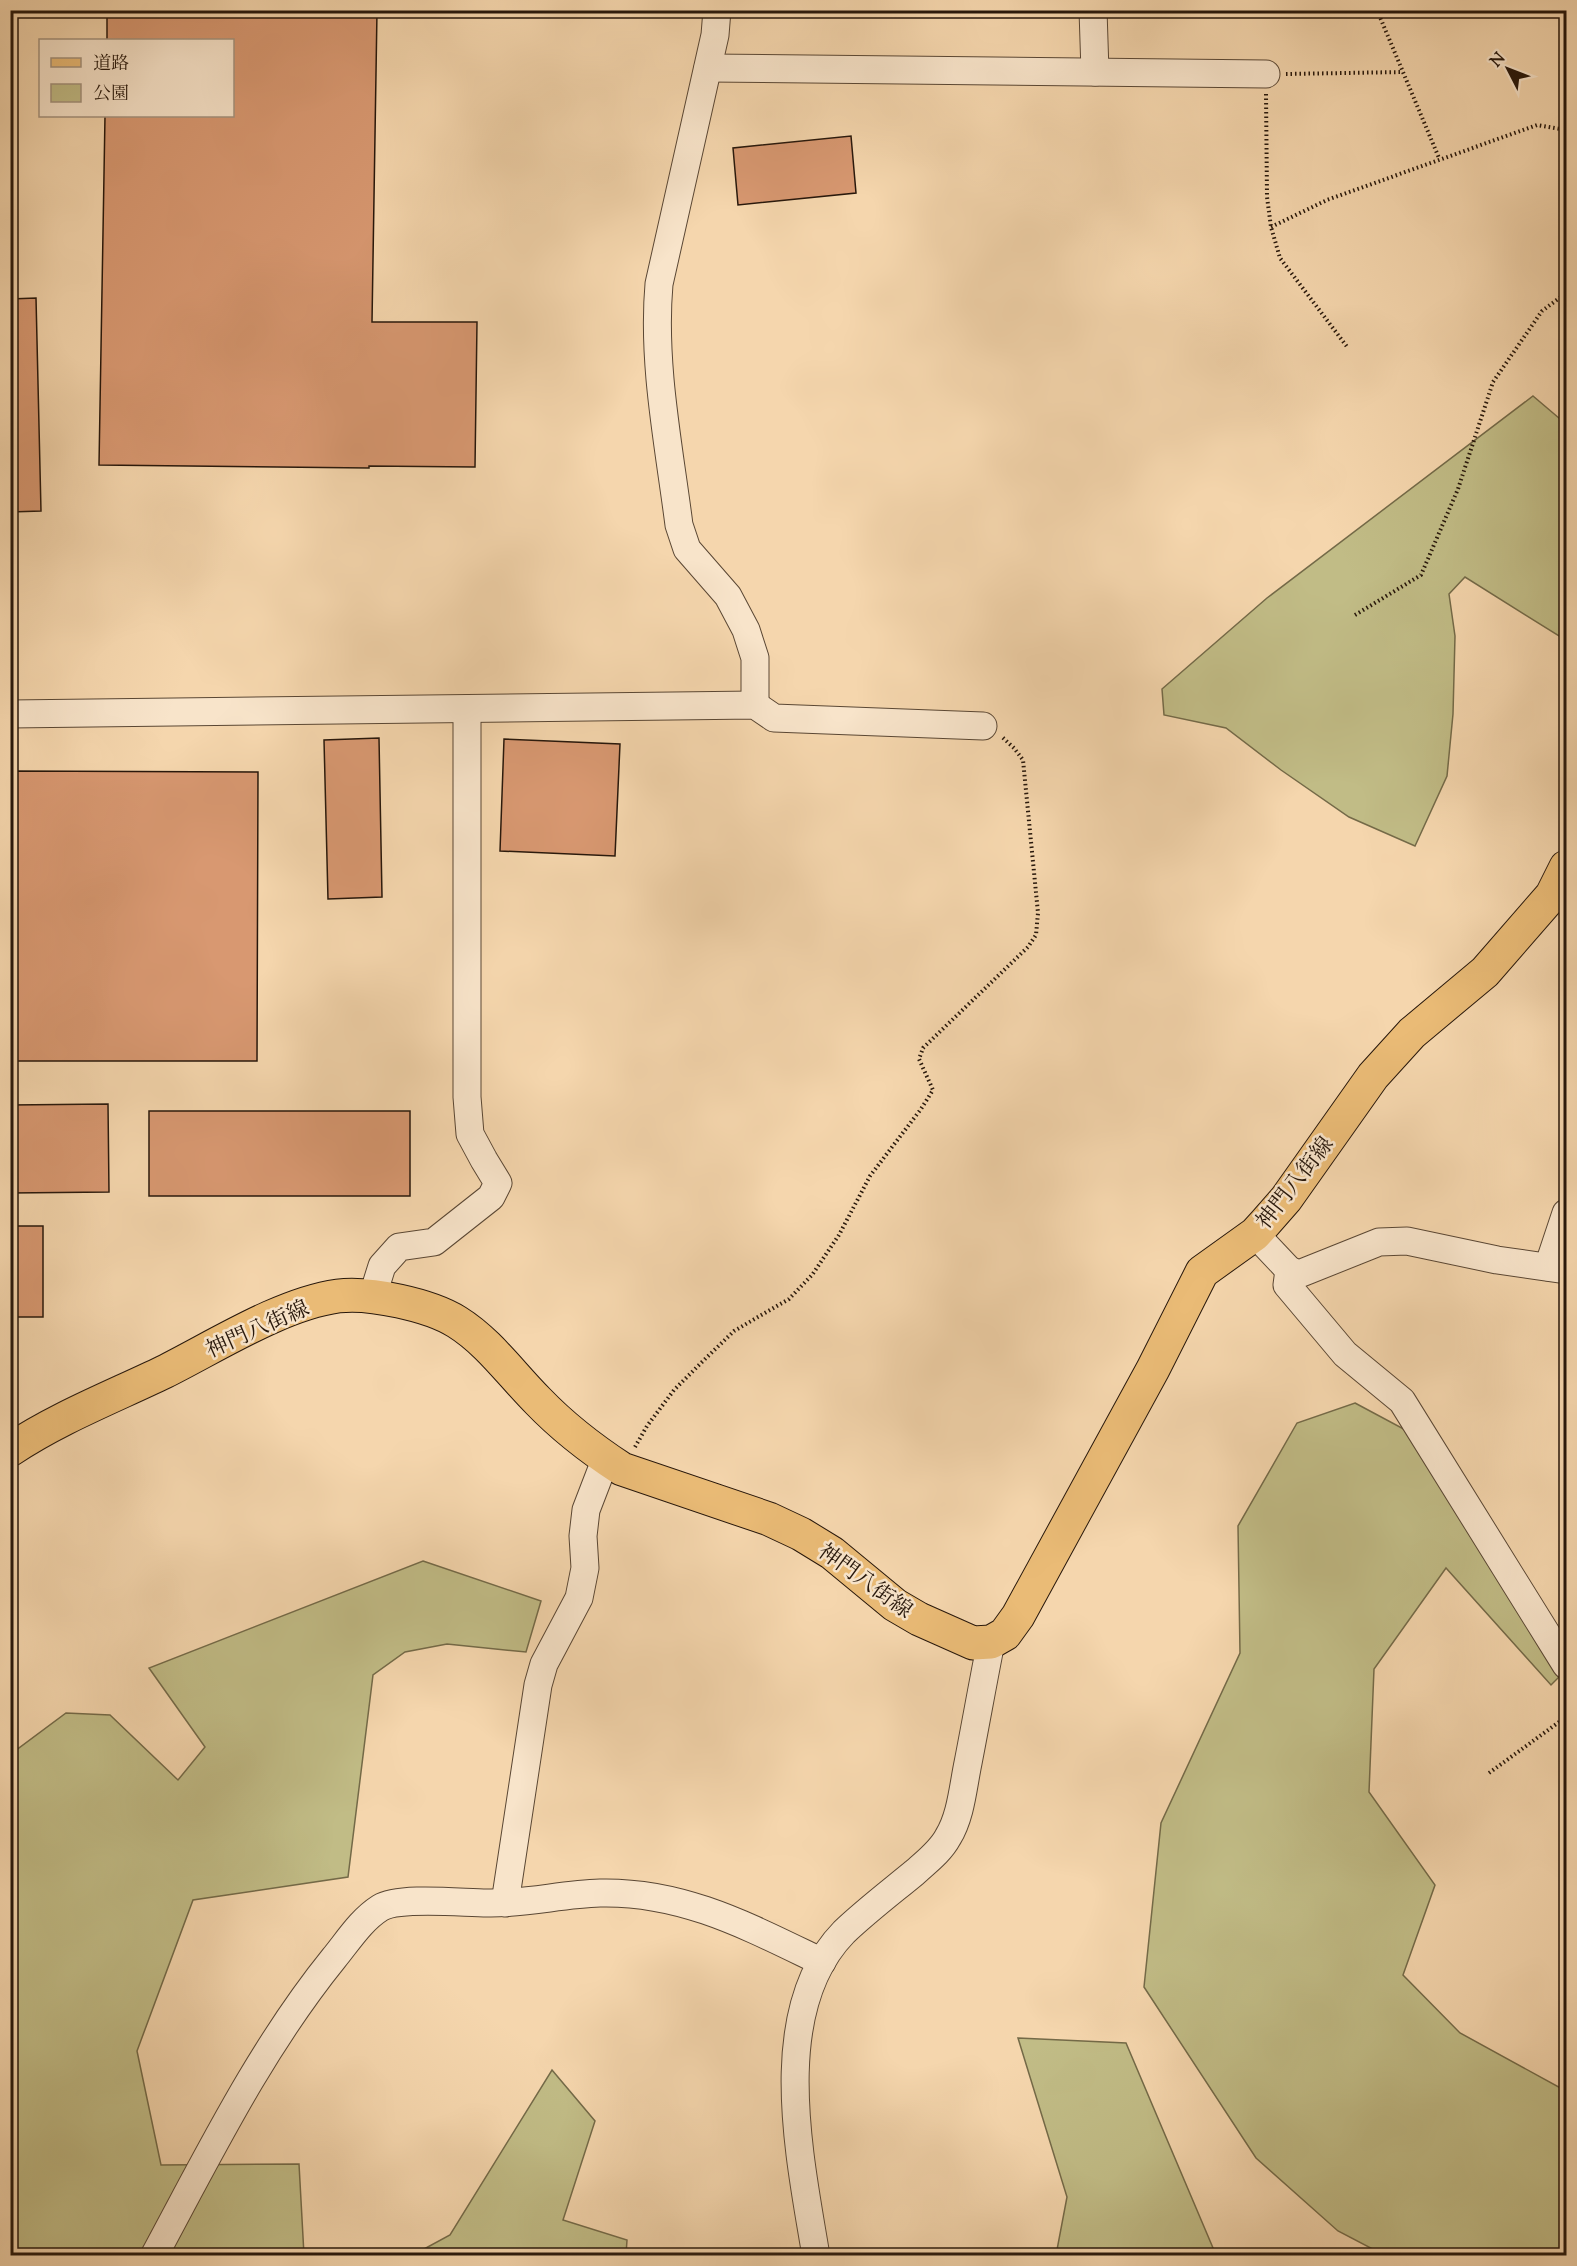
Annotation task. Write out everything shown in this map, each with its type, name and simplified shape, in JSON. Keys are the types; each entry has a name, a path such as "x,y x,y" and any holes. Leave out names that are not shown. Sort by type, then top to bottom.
{"main road":[{"name":"神門八街線","path":"10,1450 68,1417 293,1308 339,1296 372,1298 417,1306 455,1321 478,1337 539,1402 614,1463 769,1519 801,1534 832,1553 869,1585 920,1619 973,1643 991,1642 1005,1634 1018,1616 1153,1369 1202,1272 1255,1233 1286,1199 1373,1076 1412,1033 1485,972 1565,877"}],"street":[{"path":"717,10 715,35 659,284 656,317 659,372 678,525 687,549 728,596 746,630 755,658 755,705"},
{"path":"1093,10 1095,72"},
{"path":"708,68 1266,74"},
{"path":"10,714 755,705 774,718 983,726"},
{"path":"372,1298 382,1266 399,1247 434,1242 491,1197 498,1183 470,1134 467,1097 467,709"},
{"path":"1255,1233 1289,1270 1299,1274 1378,1242 1407,1241 1497,1260 1557,1269 1566,1213"},
{"path":"1289,1270 1287,1285 1345,1354 1402,1401 1566,1665"},
{"path":"505,1903 537,1685 544,1664 579,1598 585,1568 583,1536 586,1510 614,1463"},
{"path":"816,2256 800,2159 795,2094 796,2063 803,2008 814,1976 827,1952 845,1932 934,1855 949,1836 959,1809 991,1642"},
{"path":"154,2256 237,2105 293,2013 364,1922 381,1907 398,1901 505,1903 599,1893 648,1895 687,1903 736,1921 822,1962"}],"path":[{"path":"1377,10 1439,158"},
{"path":"1348,348 1280,258 1271,227 1266,197 1266,74 1403,72"},
{"path":"1271,227 1327,200 1439,158 1537,125 1566,130"},
{"path":"1355,615 1421,575 1458,489 1493,381 1542,311 1566,293"},
{"path":"614,1463 647,1426 674,1390 734,1331 789,1299 812,1275 839,1235 870,1176 933,1090 919,1059 923,1048 1028,947 1036,935 1038,913 1023,760 1014,748 983,726"},
{"path":"1489,1773 1566,1717"}],"green space":[{"path":"1533,396 1566,424 1566,633 1559,636 1465,577 1449,594 1455,636 1453,714 1447,776 1415,846 1349,817 1226,728 1164,715 1162,689 1267,598"},
{"path":"1355,1403 1443,1450 1566,1639 1566,1670 1551,1685 1446,1568 1374,1669 1369,1792 1435,1885 1403,1975 1460,2033 1566,2091 1566,2255 1384,2255 1338,2231 1256,2158 1144,1987 1161,1823 1240,1653 1238,1526 1297,1423"},
{"path":"423,1561 541,1601 526,1652 447,1644 405,1652 373,1675 348,1877 193,1900 137,2051 161,2165 299,2164 304,2255 46,2256 43,2251 11,2249 11,1754 66,1713 110,1715 178,1780 205,1747 149,1668"},
{"path":"1018,2038 1126,2043 1216,2255 1056,2255 1067,2197"},
{"path":"552,2070 595,2121 563,2220 627,2240 626,2255 413,2255 450,2235"}],"building":[{"path":"107,10 377,11 372,322 477,322 475,467 99,465 105,117 234,117 234,39 107,39"},
{"path":"851,136 856,193 738,205 733,148"},
{"path":"36,298 41,511 10,512 10,299"},
{"path":"379,738 382,897 328,899 324,740"},
{"path":"504,739 620,744 615,856 500,851"},
{"path":"10,771 258,772 257,1061 10,1061"},
{"path":"108,1104 109,1192 10,1193 10,1105"},
{"path":"149,1111 410,1111 410,1196 149,1196"},
{"path":"10,1226 43,1226 43,1317 10,1317"}]}
